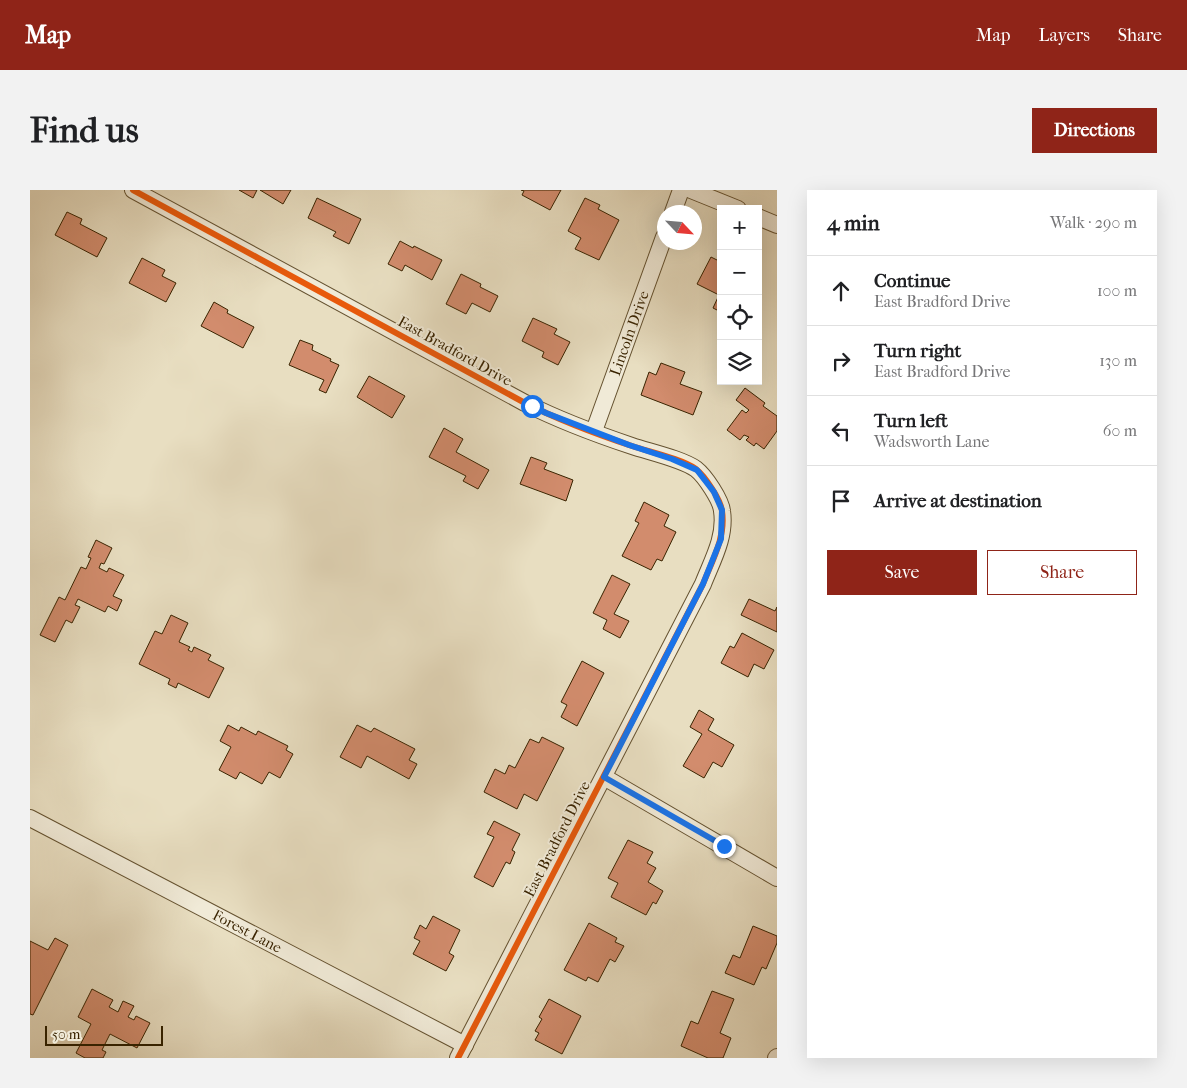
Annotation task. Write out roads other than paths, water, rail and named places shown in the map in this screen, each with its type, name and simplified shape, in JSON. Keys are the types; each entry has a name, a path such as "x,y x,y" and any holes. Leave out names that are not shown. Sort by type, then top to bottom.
{"street":[{"name":"East Bradford Drive","path":"133,190 525,403 546,413 697,470 714,492 722,510 721,539 703,584 461,1051"},
{"path":"676,205 682,190"},
{"path":"691,190 728,205"},
{"path":"762,219 777,225"},
{"name":"Lincoln Drive","path":"594,431 659,250"},
{"path":"604,777 777,878"},
{"name":"Forest Lane","path":"30,818 461,1051"}]}
